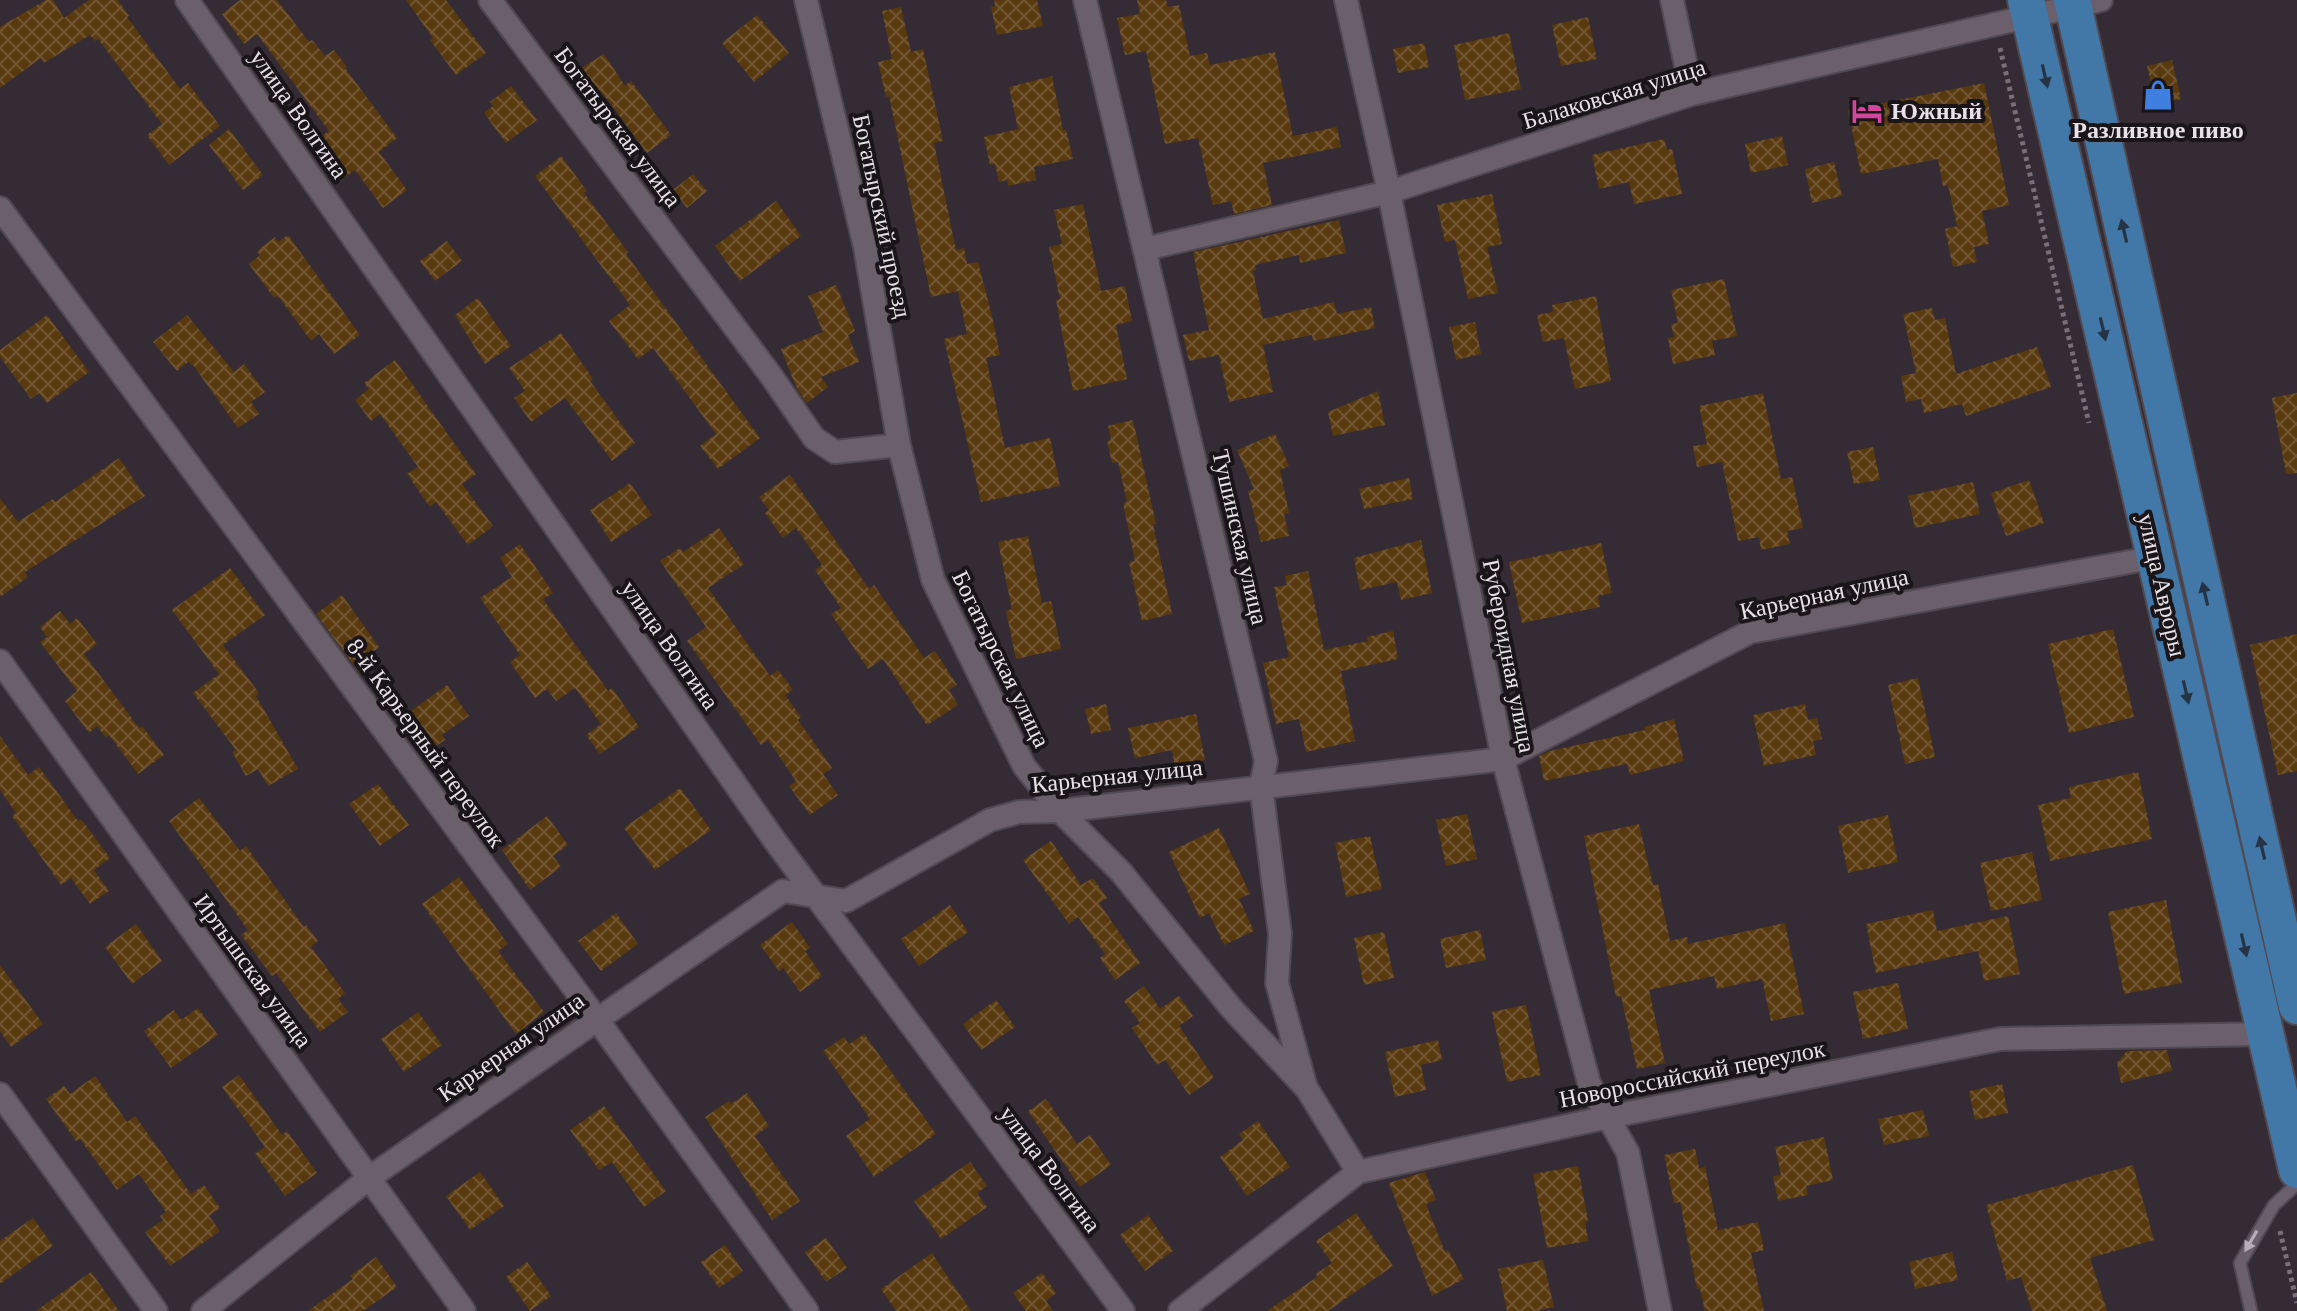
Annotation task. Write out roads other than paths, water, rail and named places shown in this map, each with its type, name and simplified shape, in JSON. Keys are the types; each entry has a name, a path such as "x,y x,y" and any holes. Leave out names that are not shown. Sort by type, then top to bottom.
{"main road":[{"name":"улица Авроры","path":"2082,2 2297,1006"},
{"name":"улица Авроры","path":"2028,8 2297,1170"}],"street":[{"name":"улица Волгина","path":"187,0 775,841 1123,1311"},
{"name":"Богатырская улица","path":"490,0 772,377 814,438 835,452 899,445 933,580 1024,766 1060,811 1121,872 1232,1009 1307,1089 1358,1172"},
{"name":"Богатырский проезд","path":"806,0 865,247 899,445"},
{"name":"Тушинская улица","path":"1085,0 1266,761 1261,786 1280,934 1277,983 1307,1089"},
{"name":"Рубероидная улица","path":"1346,0 1389,192 1503,759 1589,1083 1628,1153 1660,1311"},
{"path":"1672,0 1692,94"},
{"name":"Балаковская улица","path":"1145,249 1389,192 1692,94 2028,8 2082,2"},
{"name":"8-й Карьерный переулок","path":"0,208 596,1018 807,1311"},
{"name":"Карьерная улица","path":"203,1311 369,1178 783,891 846,901 990,820 1019,812 1060,811 1503,759 1750,632 2156,557"},
{"name":"Иртышская улица","path":"0,661 464,1311"},
{"name":"Новороссийский переулок","path":"1180,1311 1358,1172 1608,1117 2000,1039 2264,1034"},
{"path":"0,1094 156,1311"}],"lane":[{"path":"2251,1311 2240,1263 2274,1205 2297,1184"}],"place":[{"name":"Разливное пиво","path":"2158,95"},
{"name":"Южный","path":"1867,111"}]}
